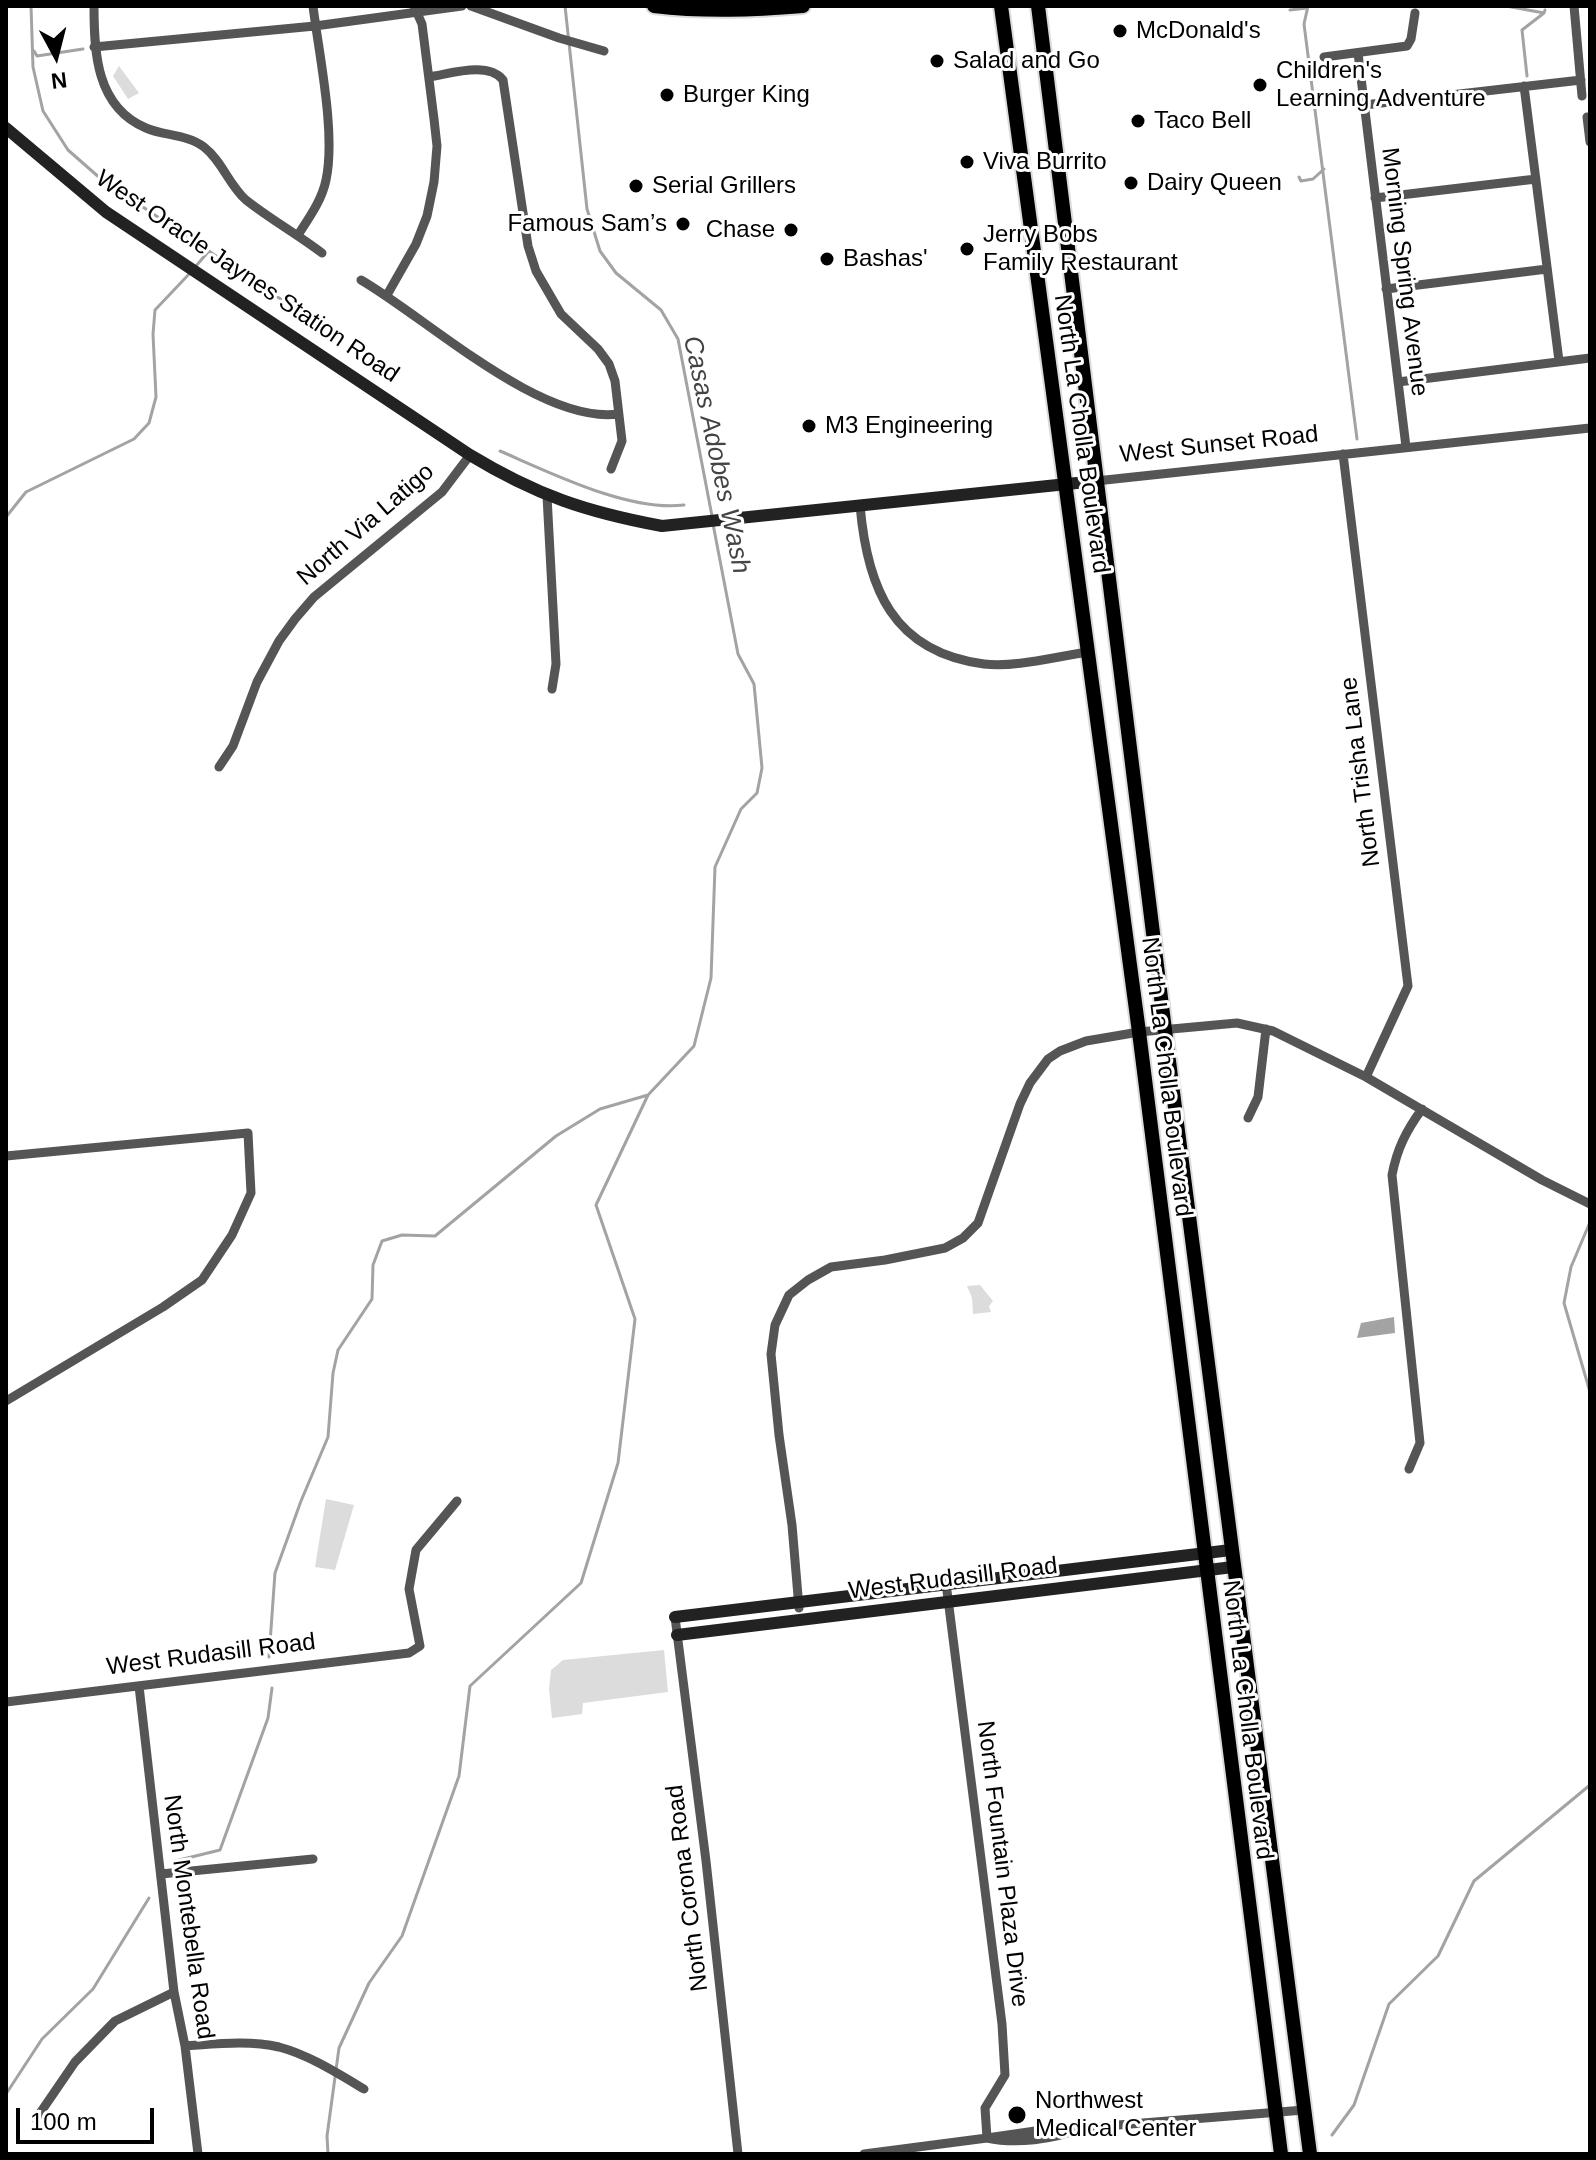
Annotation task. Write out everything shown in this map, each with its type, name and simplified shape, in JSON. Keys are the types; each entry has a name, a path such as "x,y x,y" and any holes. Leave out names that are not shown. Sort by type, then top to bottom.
{"main road":[{"path":"654,6 708,11 803,6"},
{"name":"North La Cholla Boulevard","path":"1001,6 1139,1032 1281,2154"},
{"name":"North La Cholla Boulevard","path":"1038,6 1165,1030 1310,2154"}],"street":[{"path":"94,6 94,47 102,83 108,97 119,109 146,128 198,142 222,165 244,198 322,253"},
{"path":"298,235 319,201 328,164 329,140 313,6"},
{"path":"94,47 315,26 415,8 462,6"},
{"path":"471,6 604,51"},
{"path":"1574,6 1582,96"},
{"path":"387,295 416,244 429,204 437,146 422,24 415,8"},
{"path":"1324,57 1407,46 1415,13"},
{"name":"Morning Spring Avenue","path":"1358,53 1406,447"},
{"path":"429,77 499,70 528,246 536,271 561,314 598,349 609,364 615,381 622,441 611,469"},
{"path":"1364,105 1581,80"},
{"path":"1524,86 1559,361"},
{"path":"1587,117 1590,142"},
{"name":"West Oracle Jaynes Station Road","path":"6,128 106,212 470,455"},
{"path":"1375,198 1536,179"},
{"path":"1386,289 1547,269"},
{"path":"361,280 519,386 591,414 618,414"},
{"path":"1398,382 1590,358"},
{"name":"West Sunset Road","path":"547,496 612,517 662,526 1590,428"},
{"name":"North Trisha Lane","path":"1343,454 1408,986 1366,1077"},
{"path":"470,455 508,478 547,496 556,664 552,689"},
{"name":"North Via Latigo","path":"219,767 233,746 257,682 295,619 314,597 442,492 470,455"},
{"path":"860,505 863,540 873,579 890,614 917,640 952,657 986,664 1089,652"},
{"path":"799,1605 771,1354 775,1325 789,1295 831,1267 945,1248 963,1238 978,1223 1020,1104 1048,1059 1060,1051 1086,1041 1139,1032 1237,1023 1266,1029 1366,1077 1542,1180 1590,1204"},
{"path":"1248,1118 1265,1072 1266,1029"},
{"path":"1409,1469 1420,1443 1392,1175 1397,1149 1422,1109"},
{"path":"6,1156 248,1133 251,1193 232,1235 202,1280 163,1307 6,1401"},
{"name":"West Rudasill Road","path":"6,1702 409,1653 420,1646 409,1589 416,1550 457,1501"},
{"name":"West Rudasill Road","path":"675,1617 799,1605 1231,1550"},
{"name":"West Rudasill Road","path":"677,1635 948,1596 1233,1567"},
{"name":"North Fountain Plaza Drive","path":"948,1596 1004,2053 1005,2075 985,2108 987,2138"},
{"name":"North Corona Road","path":"675,1617 738,2154"},
{"name":"North Montebella Road","path":"139,1686 174,1992 185,2046 198,2154"},
{"path":"161,1874 313,1859"},
{"path":"36,2119 75,2062 115,2021 174,1992"},
{"path":"185,2046 235,2042 279,2047 322,2064 364,2089"},
{"path":"864,2154 1063,2127 1304,2110"}],"shaded area":[{"path":"119,66 139,93 128,99 113,76"},
{"path":"980,1285 993,1301 989,1306 991,1312 973,1314 967,1286"},
{"path":"1394,1317 1395,1333 1357,1338 1361,1323"},
{"path":"326,1499 354,1505 335,1570 315,1567"},
{"path":"664,1650 668,1692 583,1703 582,1714 552,1718 551,1670 563,1660"}],"waterway":[{"path":"31,6 33,67 43,111 68,150 101,179 303,314"},
{"name":"Casas Adobes Wash","path":"565,6 587,209 600,251 616,273 661,310 678,339 712,516"},
{"path":"1308,6 1304,24 1357,439"},
{"path":"1506,6 1544,13 1545,10"},
{"path":"1290,10 1307,8"},
{"path":"1527,76 1522,30 1544,13"},
{"path":"34,51 37,56 83,49"},
{"path":"1299,177 1301,181 1313,179 1324,169"},
{"path":"196,266 208,252"},
{"path":"6,517 26,492 134,439 149,423 156,397 155,310 191,272"},
{"path":"500,451 566,480 615,497 662,506 684,505"},
{"path":"269,1657 275,1573 328,1437 338,1350 372,1299 373,1265 382,1241 402,1235 435,1236 556,1136 600,1109 648,1095 694,1046 711,978 715,867 741,809 757,793 762,768 754,684 738,654 713,524"},
{"path":"328,2154 327,2136 339,2048 369,1983 402,1936 459,1776 470,1686 581,1583 618,1463 635,1319 596,1205 648,1095"},
{"path":"1590,1222 1571,1267 1564,1303 1590,1392"},
{"path":"175,1861 220,1850 268,1718 272,1688"},
{"path":"1332,2135 1354,2105 1389,2004 1438,1956 1474,1881 1590,1785"},
{"path":"6,2094 42,2039 93,1989 149,1898"}],"place":[{"name":"McDonald's","path":"1120,31"},
{"name":"Salad and Go","path":"937,61"},
{"name":"Children's Learning Adventure","path":"1260,85"},
{"name":"Burger King","path":"667,95"},
{"name":"Taco Bell","path":"1138,121"},
{"name":"Viva Burrito","path":"967,162"},
{"name":"Dairy Queen","path":"1131,183"},
{"name":"Serial Grillers","path":"636,186"},
{"name":"Famous Sam’s","path":"683,224"},
{"name":"Chase","path":"791,230"},
{"name":"Jerry Bobs Family Restaurant","path":"967,249"},
{"name":"Bashas'","path":"827,259"},
{"name":"M3 Engineering","path":"809,426"},
{"name":"Northwest Medical Center","path":"1017,2115"}]}
